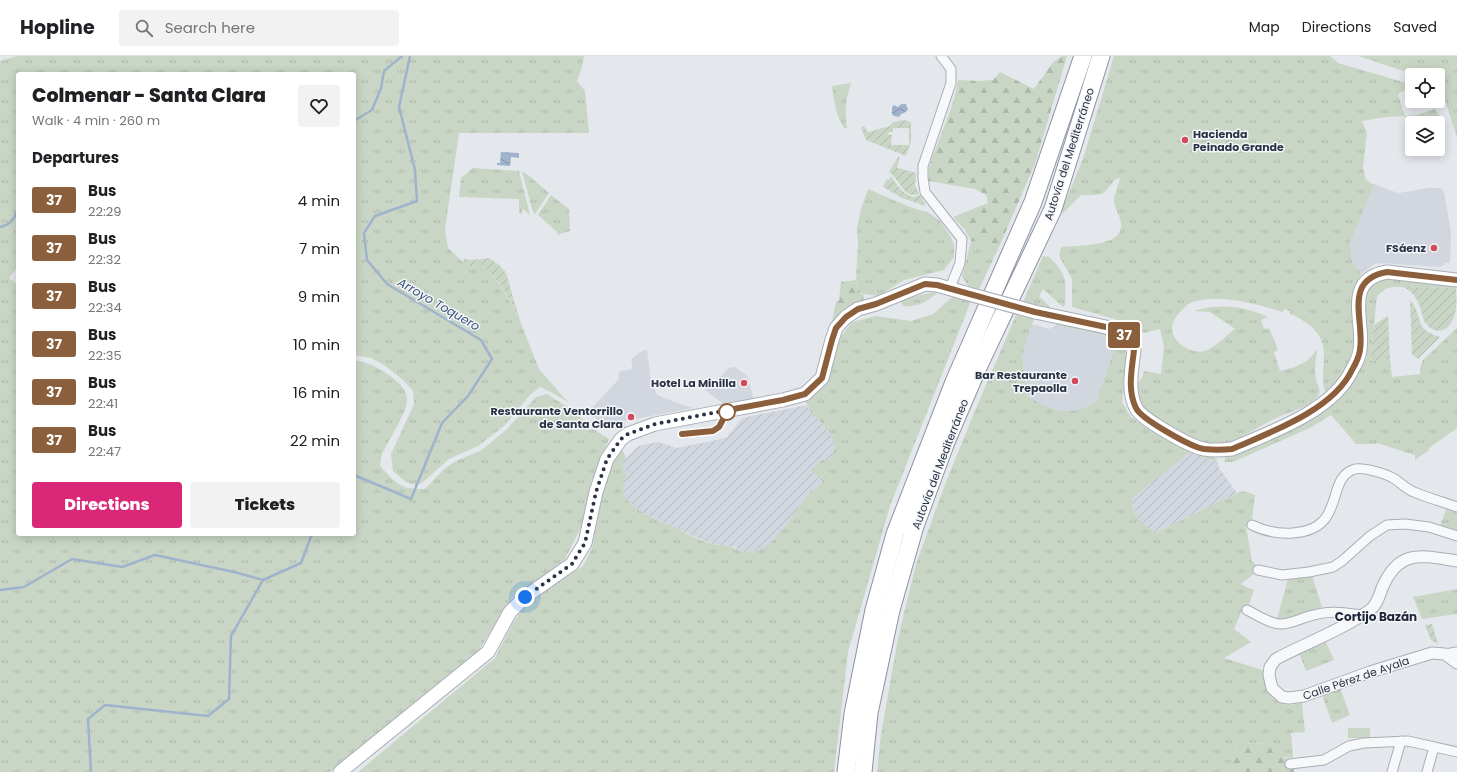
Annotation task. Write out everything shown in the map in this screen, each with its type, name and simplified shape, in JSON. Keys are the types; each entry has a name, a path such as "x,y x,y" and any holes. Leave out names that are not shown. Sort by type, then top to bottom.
{"highway":[{"name":"Autovía del Mediterráneo","path":"846,772 853,714 874,610 895,534 954,382 1032,202 1083,56"},
{"name":"Autovía del Mediterráneo","path":"863,772 872,698 891,610 915,526 946,442 964,400 1053,209 1101,56"}],"main road":[{"path":"340,772 488,652 510,612 525,597 572,564 585,543 596,492 607,459 621,439 628,434 655,424 783,400 805,394 822,378 836,328 846,317 858,309 876,304 925,284 937,285 1035,312 1106,327 1122,333 1134,350 1131,382 1132,396 1136,410 1155,425 1187,442 1203,449 1221,450 1232,449 1303,417 1324,403 1342,386 1352,371 1360,351 1358,310 1359,296 1362,287 1368,280 1377,274 1387,272 1457,280"}],"street":[{"path":"941,56 952,69 951,83 923,166 922,178 925,192 962,239 960,263 950,288"},
{"path":"1252,525 1264,531 1280,534 1306,532 1320,525 1331,511 1340,481 1346,473 1357,469 1373,471 1392,478 1412,491 1457,507"},
{"path":"1258,570 1282,575 1309,572 1333,567 1370,536 1387,525 1405,524 1429,527 1457,536"},
{"name":"Calle Pérez de Ayala","path":"1445,654 1432,653 1370,672 1304,696 1289,698 1282,697 1276,693 1272,688 1269,675 1270,667 1276,659 1363,615 1376,604 1388,577 1400,562 1408,558 1419,556 1457,560"},
{"path":"1247,610 1274,623 1281,624 1314,614 1330,611 1363,615"},
{"path":"1445,654 1457,652"},
{"path":"1445,654 1457,664"},
{"path":"1392,772 1401,741"},
{"path":"1290,764 1324,760 1349,746 1364,743 1408,741 1457,752"},
{"path":"1427,772 1434,747"}],"shaded area":[{"path":"1374,184 1399,193 1429,188 1441,188 1444,192 1451,233 1450,263 1446,263 1440,267 1381,263 1375,264 1361,274 1352,260 1350,243"},
{"path":"1032,324 1050,329 1056,325 1100,334 1109,339 1112,346 1112,355 1096,402 1086,408 1070,412 1046,408 1027,396 1022,356"},
{"path":"647,350 651,381 657,395 694,408 624,421 625,428 609,430 601,425 590,410 619,379 618,374 620,371 633,369 631,359 642,351"},
{"path":"735,367 748,377 754,401 725,405 705,390 714,380 716,381 729,368"},
{"path":"807,405 812,415 817,418 830,433 835,447 823,482 809,493 784,528 769,545 758,551 741,552 735,547 709,543 638,511 627,501 623,492 622,483 626,476 622,462 639,446 658,442 677,448 721,439 727,437 742,418"},
{"path":"1191,451 1203,458 1218,462 1219,468 1237,493 1157,532 1147,528 1139,521 1130,500"}],"green space":[{"path":"17,56 584,56 577,81 585,91 589,133 459,133 445,229 448,248 463,262 472,267 480,264 493,276 508,297 520,321 539,369 568,402 540,387 530,395 504,426 478,446 449,459 422,483 415,485 406,482 393,471 391,454 414,404 413,391 403,380 384,365 371,358 356,355 356,72 16,72 16,269 9,278 16,283 16,536 356,536 356,361 375,366 383,371 398,382 405,392 407,403 405,410 398,426 382,454 380,466 395,481 404,487 425,489 444,469 456,461 482,450 507,429 536,397 547,394 577,413 590,429 595,430 609,439 591,482 582,525 565,559 512,598 479,650 330,772 0,772 0,61"},
{"path":"1062,56 1067,56 1035,164 999,247 987,243 971,241 965,230 953,217 988,203 986,195 975,189 929,181 930,164 952,106 958,80 993,80 1000,72 1034,89 1053,62"},
{"path":"1114,56 1330,56 1338,63 1405,83 1405,90 1398,94 1405,117 1386,117 1362,121 1367,132 1363,168 1366,180 1374,185 1350,243 1352,260 1361,274 1353,294 1355,329 1352,349 1350,358 1342,376 1329,392 1325,391 1324,386 1324,354 1321,340 1309,324 1290,314 1290,311 1284,309 1283,312 1250,303 1226,299 1203,300 1188,304 1173,323 1172,327 1175,338 1183,346 1194,351 1205,351 1217,344 1235,329 1210,312 1194,311 1222,306 1241,308 1259,313 1268,317 1261,320 1264,329 1269,328 1278,350 1274,352 1280,371 1306,361 1311,358 1317,349 1315,372 1320,392 1311,403 1306,406 1278,417 1241,437 1218,444 1211,444 1201,441 1179,432 1168,427 1150,415 1145,410 1138,398 1135,385 1142,378 1144,371 1161,374 1164,347 1160,329 1144,333 1132,324 1072,307 1072,279 1059,256 1061,247 1098,244 1108,241 1115,237 1120,231 1121,223 1114,200 1120,178 1115,179 1108,189 1101,194 1081,195 1063,213 1061,212 1083,159"},
{"path":"1358,56 1457,56 1457,138 1445,100 1445,68 1405,68 1405,71"},
{"path":"851,83 846,105 847,128 844,128 837,113 832,86"},
{"path":"1435,109 1439,116 1405,116 1416,115"},
{"path":"903,120 911,122 911,142 906,156 866,140 861,127 864,126 868,132 890,126 894,122","holes":["893,128 909,128 909,145 891,145 892,135 889,135 888,133 893,132"]},
{"path":"898,157 900,158 897,166 898,168 916,173 915,185 919,194 909,194 889,172"},
{"path":"473,168 519,171 530,215 523,209 521,212 523,214 519,213 519,199 459,197 461,178"},
{"path":"522,172 527,174 549,193 535,214 533,212"},
{"path":"891,176 909,196 913,197 920,195 926,206 902,198 883,187 887,179 889,180"},
{"path":"868,189 910,207 929,213 940,221 951,237 954,245 954,257 944,270 904,280 878,296 857,293 857,228 861,209"},
{"path":"551,195 569,209 570,231 557,235 557,232 538,215"},
{"path":"971,241 987,243 999,247 979,289 968,286 962,276"},
{"path":"1043,256 1049,257 1063,274 1066,290 1065,305 1063,307 1043,289 1039,296 1051,308 1023,302"},
{"path":"489,258 498,264 506,273 520,321 504,290 493,276 480,264 472,267 463,262 464,259 472,260"},
{"path":"1389,277 1452,283 1456,288 1392,287 1385,289 1377,296 1370,361 1390,359 1392,377 1420,374 1423,360 1457,328 1457,428 1415,460 1415,455 1377,443 1356,444 1331,415 1312,427 1233,462 1224,462 1226,456 1239,452 1299,423 1357,372 1365,298 1373,283"},
{"path":"856,280 857,293 864,295 863,301 830,330 836,302 839,300 841,282"},
{"path":"1404,287 1456,288 1456,308 1454,318 1449,326 1441,331 1430,328 1423,317 1416,298"},
{"path":"938,292 930,299 914,306 903,306 900,300 929,293"},
{"path":"957,297 971,301 890,506 848,652 834,772 358,772 495,658 513,623 525,606 583,566 592,548 605,483 612,463 622,449 626,458 622,462 626,476 623,486 624,495 638,510 705,542 730,546 741,552 758,551 769,544 784,528 809,493 823,482 811,470 822,460 830,460 835,447 830,433 817,418 812,415 805,400 837,342 852,322 875,316 911,321 933,314 951,298"},
{"path":"1410,300 1417,312 1422,326 1431,334 1440,337 1418,359 1412,354"},
{"path":"1017,313 1034,318 1022,356 1027,396 1044,406 1060,411 1077,410 1096,402 1112,355 1112,346 1109,339 1100,334 1056,325 1057,321 1090,327 1118,338 1125,349 1127,364 1122,402 1131,417 1154,432 1191,451 1130,500 1139,520 1142,523 1157,532 1237,493 1244,491 1255,495 1252,519 1248,527 1246,526 1252,561 1257,566 1254,574 1241,584 1254,590 1248,607 1244,606 1234,629 1251,642 1224,658 1262,670 1270,694 1278,702 1290,705 1302,703 1305,732 1291,733 1293,758 1281,757 1270,744 1238,743 1228,772 877,772 881,734 898,638 916,564 944,487"},
{"path":"1388,316 1390,359 1370,361 1374,325"},
{"path":"1191,451 1202,456 1214,457 1217,461 1203,458"},
{"path":"1447,508 1457,512 1457,531 1440,525"},
{"path":"1312,576 1322,607 1287,619 1277,619 1288,579"},
{"path":"1457,589 1457,614 1422,619 1413,597"},
{"path":"1432,624 1438,644 1431,640 1425,625"},
{"path":"1325,640 1334,660 1306,671 1299,653"},
{"path":"1340,688 1350,715 1332,723 1322,695"},
{"path":"1348,728 1370,728 1370,738 1348,738"},
{"path":"1238,743 1271,744 1281,757 1289,759 1291,767 1294,767 1294,772 1228,772"}],"water":[{"path":"901,104 906,104 908,110 899,117 894,116 892,114 892,107 894,105 898,107"},
{"path":"501,152 519,153 519,158 511,157 510,166 497,165 497,163 500,163"}],"waterway":[{"path":"356,120 372,110 381,88 384,71 402,56"},
{"name":"Arroyo Toquero","path":"356,476 411,499 442,423 468,396 492,359 481,340 387,284 367,260 364,233 375,216 417,201 415,170 399,107 410,56"},
{"path":"0,227 7,225 16,214"},
{"name":"Arroyo Toquero","path":"91,772 88,719 105,705 208,716 229,699 231,636 263,580 301,563 311,536"},
{"path":"0,590 24,587 72,559 122,567 155,555 234,572 263,580"}],"bus line":[{"name":"37","path":"682,434 713,431 719,427 728,410 783,400 805,394 822,378 836,328 846,317 858,309 876,304 925,284 950,288 1035,312 1106,327 1122,333 1134,350 1131,382 1132,396 1136,410 1155,425 1195,446 1203,449 1232,449 1303,417 1324,403 1342,386 1352,371 1360,351 1358,310 1359,296 1362,287 1368,280 1377,274 1387,272 1457,280"}],"place":[{"name":"Hacienda Peinado Grande","path":"1185,140"},
{"name":"FSáenz","path":"1434,248"},
{"name":"Bar Restaurante Trepaolla","path":"1075,381"},
{"name":"Hotel La Minilla","path":"744,383"},
{"name":"Restaurante Ventorrillo de Santa Clara","path":"631,417"}],"district":[{"name":"Cortijo Bazán","path":"1376,616"}],"route":[{"path":"525,597 572,564 585,543 596,492 607,459 621,439 628,434 655,424 728,410 727,412"}]}
